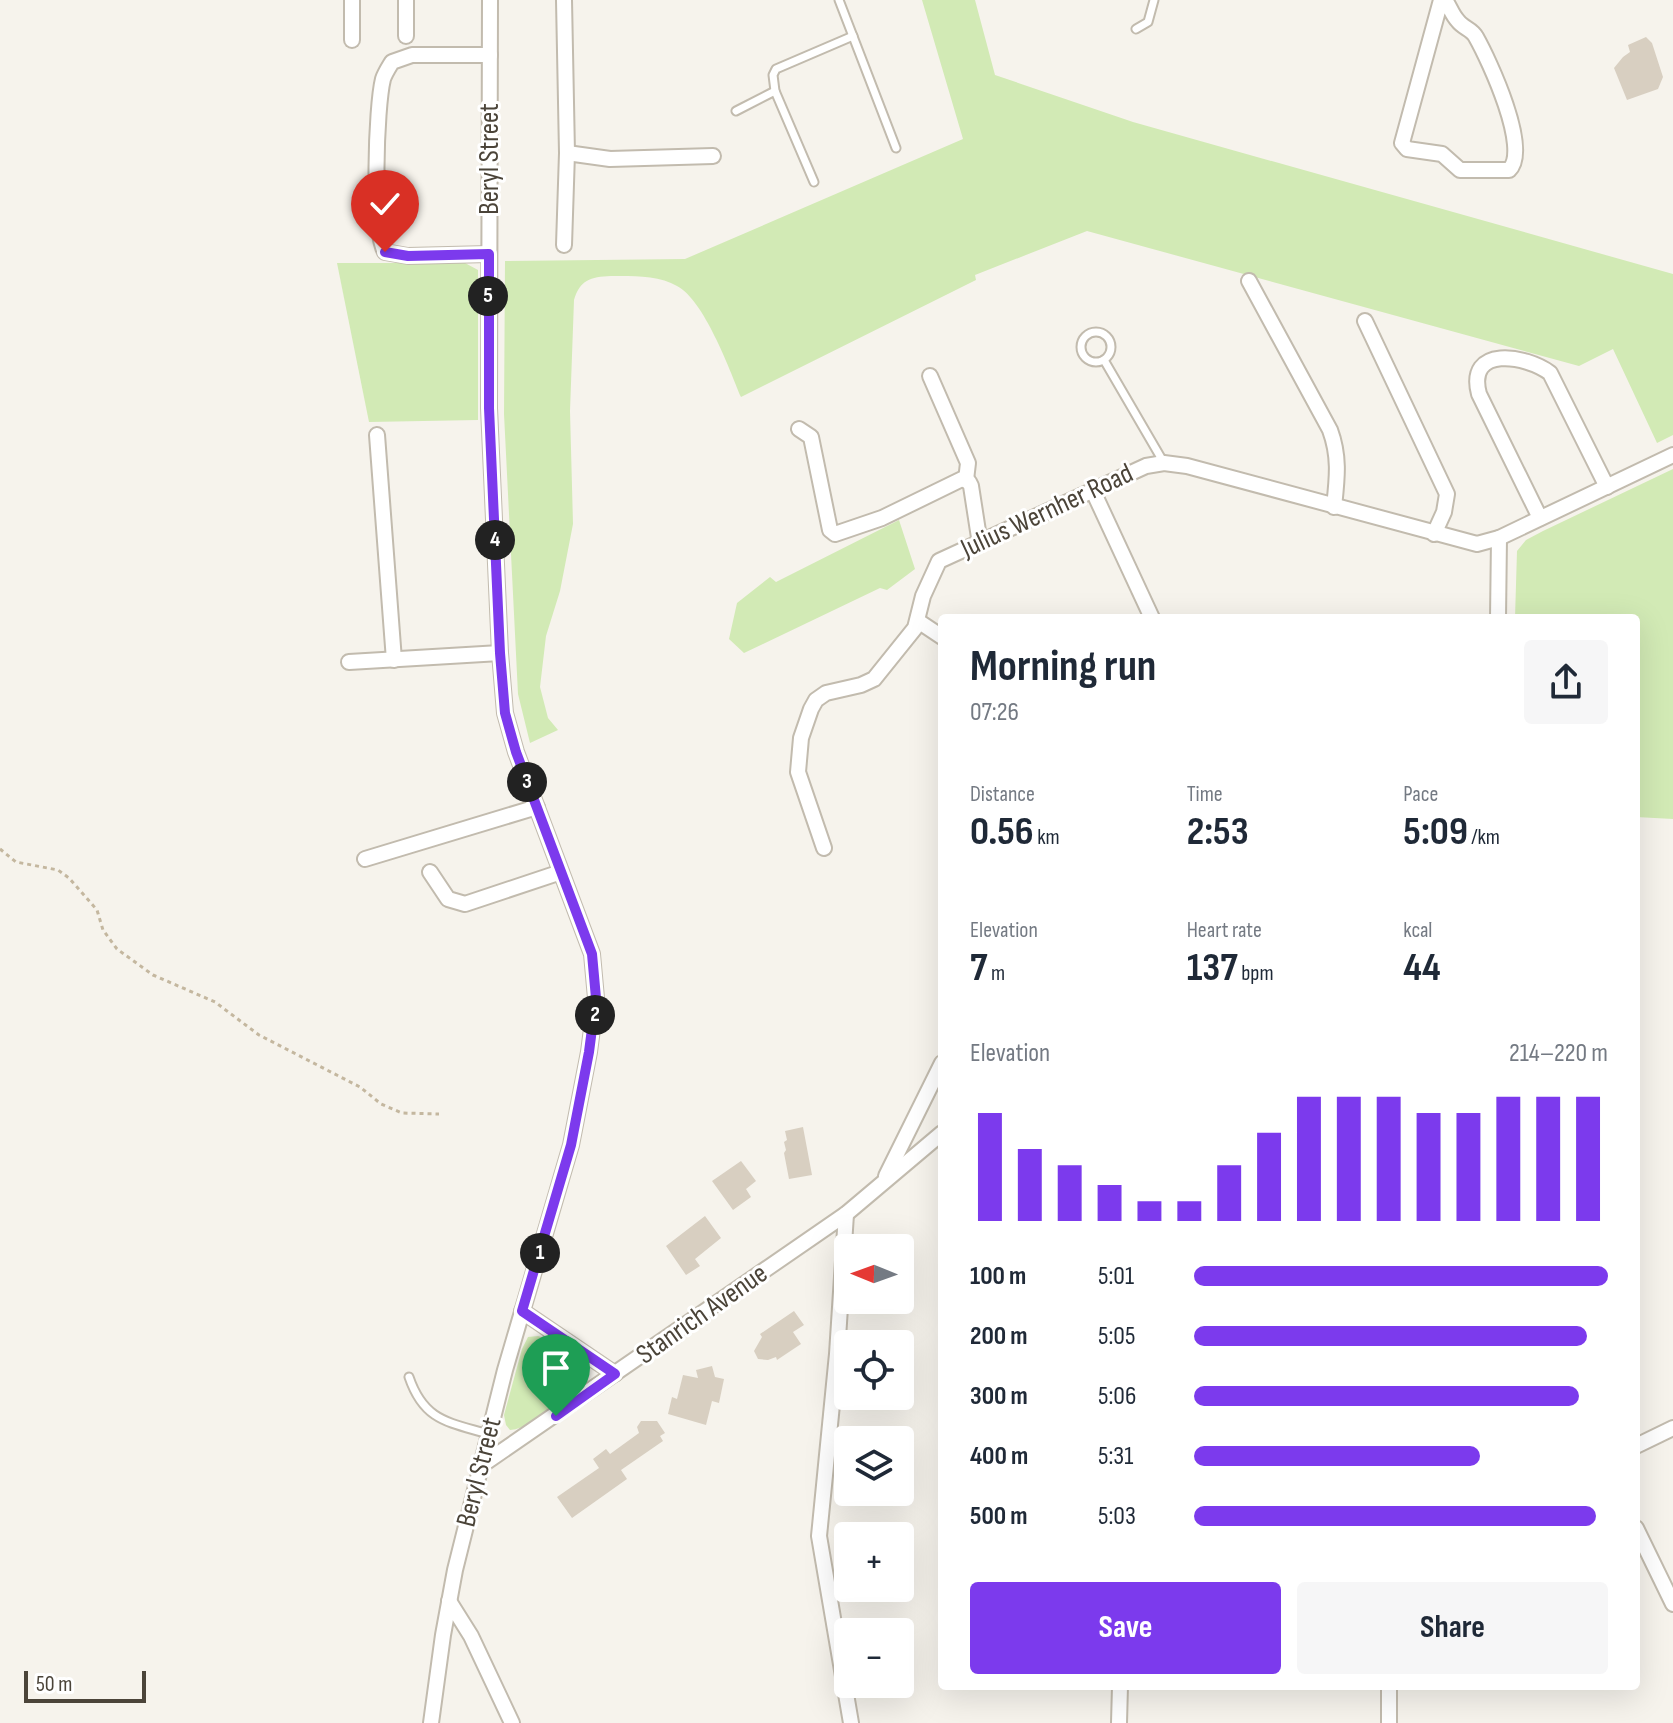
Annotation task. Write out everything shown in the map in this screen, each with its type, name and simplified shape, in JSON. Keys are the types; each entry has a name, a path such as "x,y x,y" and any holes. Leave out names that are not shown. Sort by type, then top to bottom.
{"street":[{"path":"352,0 352,40"},
{"path":"406,0 406,36"},
{"name":"Beryl Street","path":"431,1723 449,1601 479,1467 571,1145 596,998 592,954 508,728 500,653 489,408 490,0"},
{"path":"564,0 567,153 564,245"},
{"path":"1443,0 1457,20 1476,36 1509,114 1515,155 1509,170 1460,170 1442,154 1412,150 1402,143 1443,0"},
{"path":"489,254 408,256 385,252 379,233 378,155 383,79 392,62 399,57 412,55 490,55"},
{"path":"567,153 610,159 713,156"},
{"path":"1249,281 1330,430 1337,449 1334,507"},
{"path":"1365,321 1447,494 1444,512 1434,534"},
{"path":"1540,518 1479,394 1475,381 1477,371 1485,363 1502,358 1520,360 1550,373 1607,487"},
{"path":"930,376 968,463 966,480 971,486 980,544"},
{"path":"799,429 811,437 830,530 835,534 863,526 966,480"},
{"path":"377,435 394,660"},
{"name":"Julius Wernher Road","path":"824,848 799,779 797,764 801,738 813,704 826,693 874,679 918,621 923,596 939,561 1146,466 1164,463 1187,466 1477,544 1499,538 1673,455"},
{"path":"1093,491 1150,614"},
{"path":"1498,614 1499,538"},
{"path":"918,621 938,634"},
{"path":"349,662 500,653"},
{"path":"365,859 537,807"},
{"path":"430,872 448,899 465,904 561,872"},
{"name":"Stanrich Avenue","path":"882,1183 938,1071"},
{"name":"Stanrich Avenue","path":"479,1467 846,1214 938,1136"},
{"path":"846,1214 837,1354 819,1536 851,1723"},
{"path":"522,1311 615,1374"},
{"path":"1640,1444 1673,1428"},
{"path":"1640,1536 1673,1604"},
{"path":"449,1601 471,1636 512,1723"},
{"path":"1119,1723 1120,1690"},
{"path":"1389,1690 1389,1723"}],"lane":[{"path":"839,0 896,148"},
{"path":"1136,29 1148,22 1154,0"},
{"path":"814,182 775,91 773,75 776,69 853,36"},
{"path":"736,111 775,91"},
{"path":"1096,332 1109,339 1111,346 1104,360 1092,361 1083,353 1082,342 1089,334 1096,332"},
{"path":"1104,360 1164,463"},
{"path":"409,1377 415,1396 427,1412 444,1421 488,1434"}],"path":[{"path":"0,849 16,862 58,870 69,878 97,910 103,930 117,949 153,975 215,1002 259,1035 360,1087 381,1104 402,1113 439,1114"}],"green space":[{"path":"922,0 975,0 995,75 1133,122 1673,274 1673,435 1657,443 1613,349 1579,366 1087,231 975,275 976,280 741,397 715,336 687,294 670,282 653,278 597,277 579,288 574,300 570,411 573,524 560,591 546,636 540,687 548,718 558,730 530,743 518,694 504,414 505,261 685,259 963,139"},
{"path":"337,263 465,263 478,270 478,420 369,422"},
{"path":"1673,469 1673,819 1640,817 1640,614 1515,614 1517,551 1526,540"},
{"path":"899,520 915,569 887,590 880,588 744,653 729,639 737,603 770,577 776,582"},
{"path":"538,1336 576,1359 582,1376 566,1397 530,1423 510,1430 504,1415 522,1349 528,1337"}],"building":[{"path":"1646,37 1652,43 1663,77 1658,89 1627,100 1614,68 1630,52 1628,45"},
{"path":"803,1127 812,1175 789,1179 784,1153 784,1142 787,1140 785,1131"},
{"path":"741,1161 756,1181 746,1189 751,1197 733,1210 712,1181"},
{"path":"705,1216 721,1238 695,1259 700,1266 686,1275 666,1246"},
{"path":"794,1311 804,1325 793,1332 801,1344 777,1360 776,1357 758,1359 754,1351 762,1337 760,1334"},
{"path":"712,1366 715,1377 724,1379 719,1403 712,1401 706,1425 668,1414 672,1397 677,1399 683,1375 698,1378 696,1370"},
{"path":"641,1421 657,1421 665,1433 660,1436 663,1441 621,1470 627,1479 572,1518 557,1497 599,1468 593,1459 606,1449 610,1454 639,1433 637,1427"}],"route":[{"path":"385,252 408,256 489,254 489,408 505,713 516,752 592,954 596,998 594,1022 571,1145 522,1311 615,1374 556,1416"}]}
